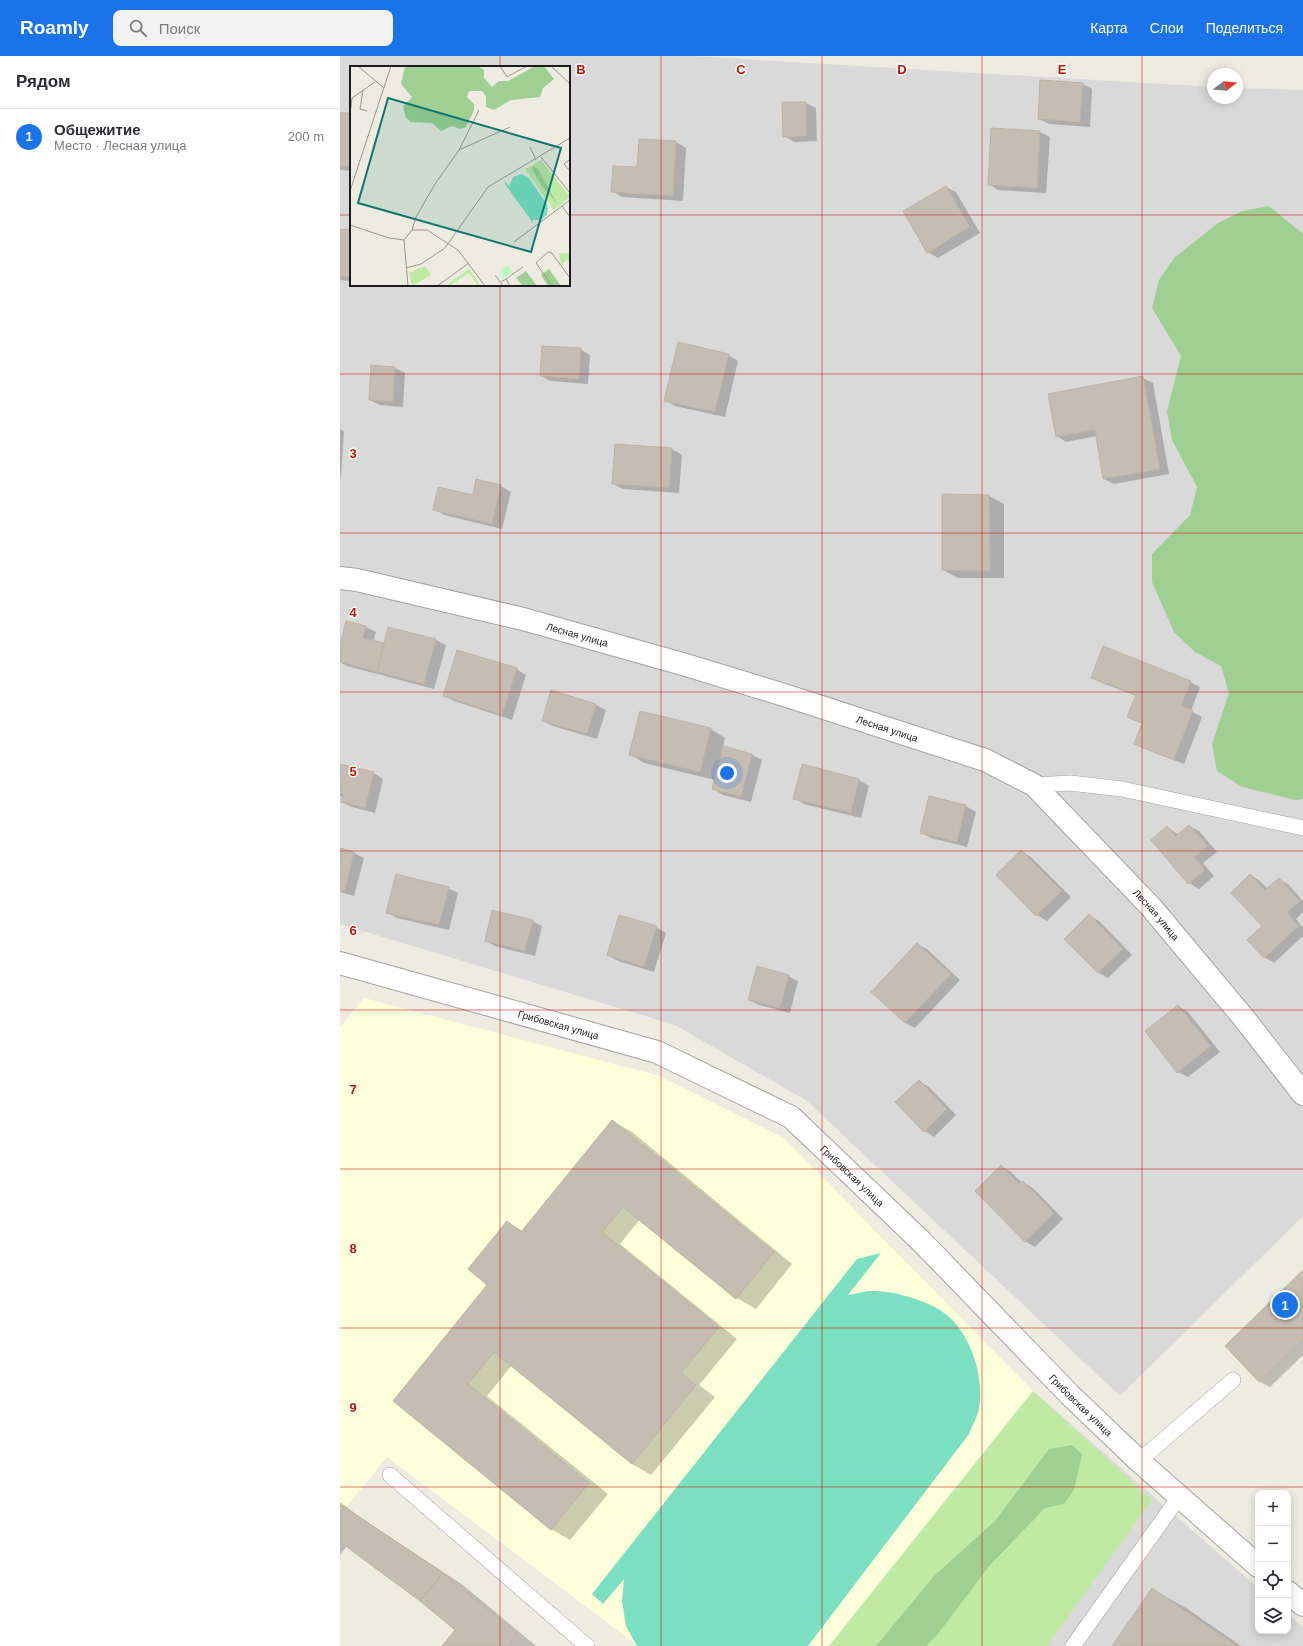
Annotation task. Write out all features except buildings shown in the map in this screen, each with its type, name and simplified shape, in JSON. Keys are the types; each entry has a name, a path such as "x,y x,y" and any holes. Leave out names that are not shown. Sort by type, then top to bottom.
{"street":[{"name":"Лесная улица","path":"340,578 357,580 523,619 694,668 784,695 985,760 1034,785 1151,906 1243,1017 1303,1094"},
{"name":"Грибовская улица","path":"340,963 657,1052 791,1116 922,1242 1070,1395 1139,1461 1255,1563"},
{"path":"1291,1594 1303,1604"}],"lane":[{"path":"1034,785 1070,783 1122,789 1303,828"},
{"path":"1139,1461 1233,1380"},
{"path":"390,1475 588,1646"},
{"path":"1073,1646 1179,1497"}],"shaded area":[{"path":"340,56 692,56 1207,87 1207,104 1243,104 1243,88 1303,90 1303,1216 1120,1396 807,1101 675,1025 340,924"},
{"path":"364,998 660,1076 784,1138 1033,1391 829,1646 638,1646 387,1457 346,1508 340,1503 340,1027"},
{"path":"1033,1391 1255,1585 1255,1634 1291,1634 1291,1617 1303,1627 1303,1646 829,1646"}],"green space":[{"path":"1269,206 1303,234 1303,799 1295,800 1242,787 1217,771 1212,744 1229,693 1221,666 1195,652 1174,632 1152,582 1152,554 1190,515 1197,487 1172,440 1167,411 1181,356 1152,308 1159,280 1174,258 1218,223 1242,211"},
{"path":"881,1253 848,1295 878,1291 906,1296 924,1302 940,1310 959,1328 973,1353 980,1381 978,1411 969,1434 808,1646 637,1646 626,1626 622,1601 624,1579 603,1604 592,1594 857,1259"},
{"path":"1033,1391 1152,1500 1047,1646 829,1646"},
{"path":"1072,1445 1082,1454 1074,1490 1064,1504 1045,1508 990,1565 937,1635 926,1646 876,1646 935,1575 995,1521 1049,1449"}],"place":[{"name":"Общежитие","path":"1285,1305"}]}
